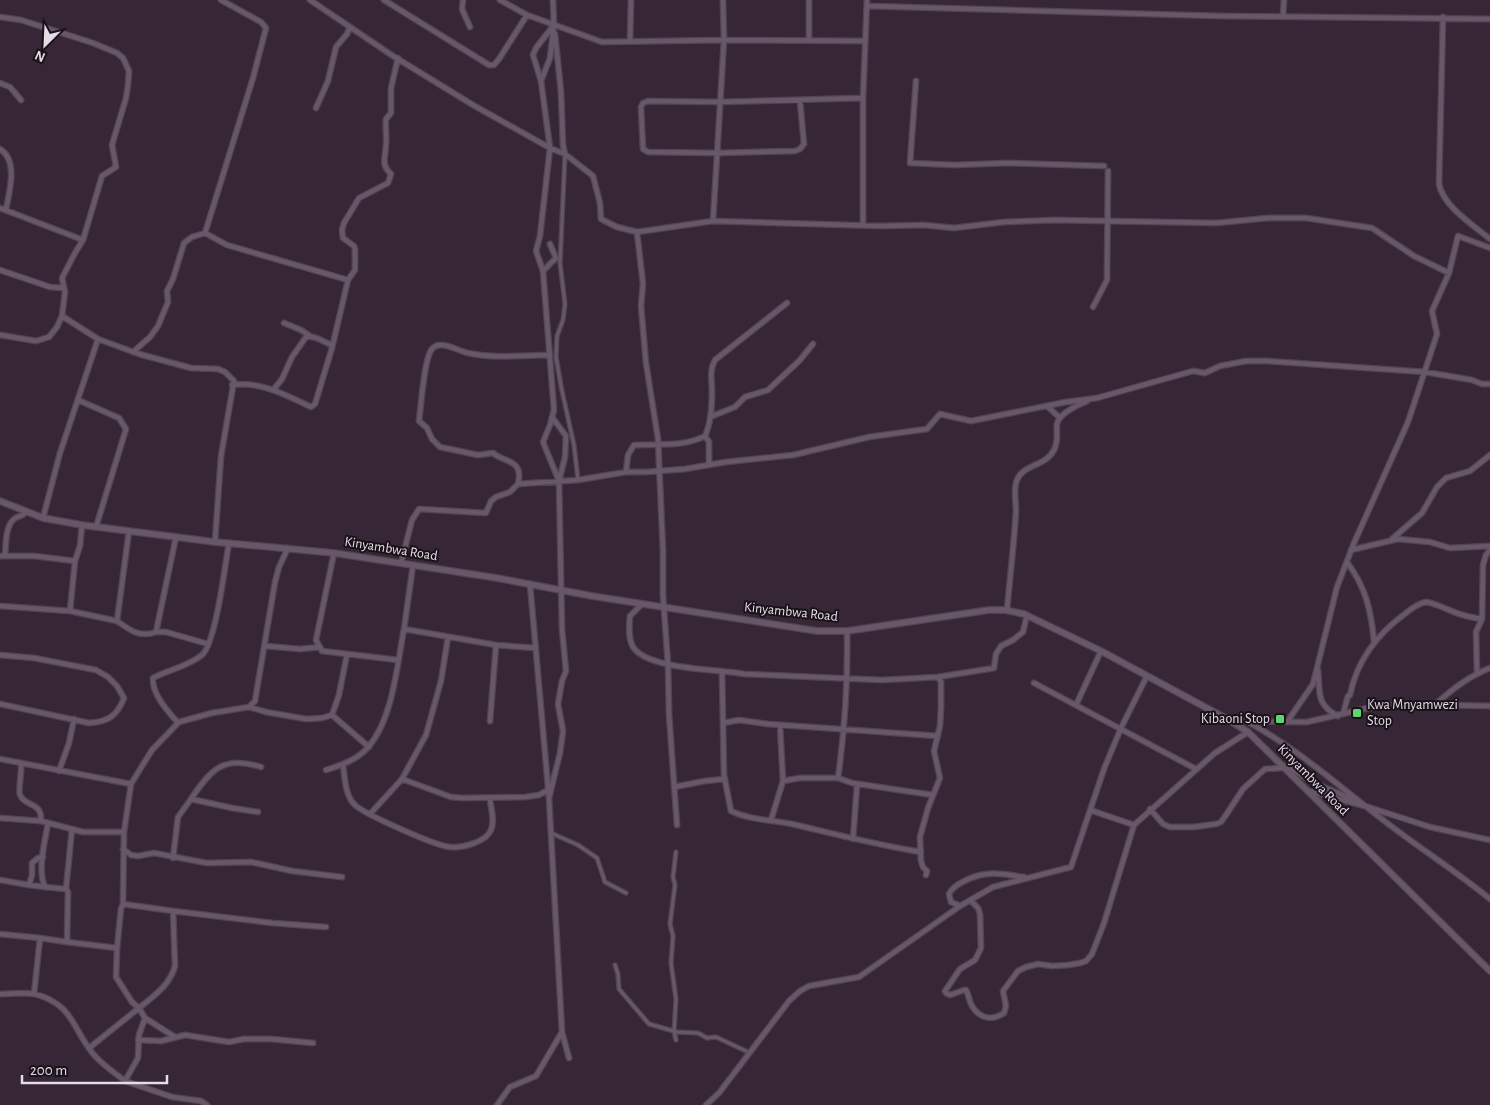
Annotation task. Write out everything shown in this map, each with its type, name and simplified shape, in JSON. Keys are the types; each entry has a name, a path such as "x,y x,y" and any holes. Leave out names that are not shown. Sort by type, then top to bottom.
{"street":[{"path":"205,233 254,78 266,28 261,22 221,0"},
{"path":"310,0 398,58 473,104 550,148 565,154 593,176 600,203 601,219 617,227 637,232 713,221 863,225 924,224 954,228 1004,222 1054,220 1216,223 1268,218 1292,218 1353,224 1372,228 1414,256 1449,273"},
{"path":"384,0 489,65 494,65 499,59 527,15"},
{"path":"463,0 462,9 470,27"},
{"path":"500,0 527,15 602,42 724,40 865,41"},
{"path":"553,0 565,154 560,263 565,295 565,310 557,336 556,358 574,445 578,480"},
{"path":"630,41 631,0"},
{"path":"713,221 724,40 723,0"},
{"path":"808,40 809,0"},
{"path":"863,225 863,98 866,0"},
{"path":"1284,0 1284,16"},
{"path":"866,6 1220,16 1490,19"},
{"path":"0,17 20,20 117,52 123,58 129,71 126,98 112,145 116,168 102,176 83,240 74,253 62,278 64,288 62,316 57,327 49,337 36,341 0,335"},
{"path":"1443,17 1439,184 1442,194 1450,204 1490,239"},
{"path":"554,25 536,48 533,55 541,81 550,148 540,236 536,251 543,271 554,410 543,442 559,481"},
{"path":"541,81 550,58 554,25"},
{"path":"316,108 328,81 336,47 350,27"},
{"path":"232,386 245,383 274,390 311,407 315,404 348,280 355,270 355,249 354,246 343,238 344,222 360,198 388,184 391,174 386,170 383,161 386,145 386,119 392,113 391,88 398,58"},
{"path":"916,81 910,163 955,165 1007,162 1104,166"},
{"path":"0,83 10,87 20,100"},
{"path":"800,101 804,144 800,150 718,153 648,152 643,149 641,107 643,103 654,100 720,102 863,98"},
{"path":"0,149 6,153 9,159 11,173 6,210"},
{"path":"1093,306 1107,280 1108,171"},
{"path":"0,208 83,240"},
{"path":"637,232 643,284 641,306 646,363 658,444 663,551 662,596 668,664 668,714 677,825"},
{"path":"133,352 150,337 158,326 168,302 167,291 173,279 184,244 192,237 205,233 227,245 348,280"},
{"path":"1287,722 1308,693 1318,668 1335,594 1351,550 1402,437 1425,372 1437,334 1432,312 1449,273 1458,236 1490,248"},
{"path":"543,271 556,258 550,244"},
{"path":"0,270 50,287 64,288"},
{"path":"709,464 709,442 705,436 710,417 711,368 715,360 787,303"},
{"path":"62,316 98,339 133,352 191,368 225,372 234,381 220,456 214,542"},
{"path":"284,323 332,345"},
{"path":"274,390 282,379 292,357 306,337 310,336"},
{"path":"43,518 60,453 98,339"},
{"path":"401,563 412,520 418,509 486,513 491,501 510,492 518,484 519,478 515,465 507,459 499,458 493,453 478,455 440,447 432,439 427,428 418,421 430,352 434,347 441,344 460,351 480,355 550,356"},
{"path":"710,417 735,408 745,397 768,390 800,360 813,344"},
{"path":"518,484 578,480 626,472 685,469 709,464 792,455 869,437 927,430 940,414 971,421 1093,398 1162,381 1193,371 1205,373 1220,366 1246,361 1425,372 1490,384"},
{"path":"1006,610 1017,480 1023,471 1049,458 1057,442 1057,424 1060,418 1078,405 1093,398"},
{"path":"78,400 119,418 126,429 96,527"},
{"path":"1048,406 1060,418"},
{"path":"549,798 560,753 563,731 558,704 562,681 566,671 562,629 559,481 566,436 552,417"},
{"path":"626,472 628,455 634,445 679,443 696,440 705,436"},
{"path":"1351,550 1378,545 1391,540 1422,512 1437,487 1446,478 1470,471 1490,455"},
{"name":"Kinyambwa Road","path":"0,501 43,518 82,525 214,542 334,553 808,630 847,631 989,610 1006,610 1027,615 1101,651 1248,732 1305,791 1490,971"},
{"path":"26,512 23,516 13,519 7,535 3,556 34,556 75,561"},
{"path":"70,611 75,561 80,546 82,525"},
{"path":"117,621 129,531"},
{"path":"156,632 176,537"},
{"path":"1391,540 1430,542 1450,548 1490,548 1484,559 1482,619 1476,632 1477,674"},
{"path":"178,723 158,698 153,686 153,678 166,671 187,665 203,654 212,632 229,543"},
{"path":"249,707 255,701 275,582 279,566 288,548"},
{"path":"334,553 316,640 320,648 322,651 398,660"},
{"path":"1347,562 1356,573 1368,601 1374,641"},
{"path":"326,770 343,765 369,747 383,726 404,629 413,565"},
{"path":"530,584 549,798 562,1032 569,1058"},
{"path":"1343,714 1360,663 1374,641 1399,618 1425,602 1463,615 1482,619"},
{"path":"642,604 630,616 631,638 634,647 648,658 680,667 744,674 882,680 938,677 994,668 996,654 1001,646 1023,632 1027,615"},
{"path":"0,606 70,611 117,621 133,631 146,636 156,632 166,632 208,644"},
{"path":"404,629 496,645 536,648"},
{"path":"838,778 848,678 847,631"},
{"path":"370,814 402,780 426,735 441,680 448,637"},
{"path":"490,720 496,645"},
{"path":"265,646 300,649 320,648"},
{"path":"1076,705 1101,651"},
{"path":"332,715 340,695 347,654"},
{"path":"0,655 34,658 96,670 108,677 124,698 123,702 107,721 89,723 0,704"},
{"path":"1318,668 1321,700 1324,707 1338,716"},
{"path":"1436,704 1449,692 1490,668"},
{"path":"722,671 725,779 731,811 744,817 771,820 921,852"},
{"path":"706,1105 718,1093 789,1001 800,991 823,982 859,977 960,906 993,887 1071,867 1104,769 1121,728 1147,676"},
{"path":"926,875 927,871 923,867 921,860 920,838 940,778 934,751 938,736 941,707 941,682 938,677"},
{"path":"1034,684 1196,769"},
{"path":"1229,720 1307,722 1383,706 1436,704 1490,706"},
{"path":"175,1037 145,1018 116,977 117,948 123,904 124,832 131,784 152,750 178,723 212,713 249,707 306,719 332,715"},
{"path":"332,715 369,747"},
{"path":"59,770 69,743 74,719"},
{"path":"723,723 739,720 780,725 938,736"},
{"path":"1246,721 1270,734 1324,773 1366,807 1490,899"},
{"path":"771,820 783,782 780,725"},
{"path":"971,901 978,908 980,914 981,948 975,960 960,970 945,991 950,995 966,990 972,1006 984,1018 990,1018 1004,1013 1006,1006 1003,991 1022,968 1038,964 1052,966 1080,964 1086,961 1092,954 1107,915 1134,825 1215,753 1248,732"},
{"path":"0,759 131,784"},
{"path":"173,858 178,817 210,773 235,762 261,767"},
{"path":"21,764 20,794 22,799 39,810 41,821"},
{"path":"343,765 346,787 355,805 394,826 449,847 465,846 483,838 491,831 493,821 490,799"},
{"path":"1150,809 1164,824 1170,827 1194,827 1216,824 1221,822 1243,789 1265,769 1280,766 1291,768 1316,784 1345,795 1366,807"},
{"path":"783,782 800,778 838,778 852,783 933,795"},
{"path":"674,787 725,779"},
{"path":"402,780 451,797 484,797 490,799 525,797 539,795 548,790"},
{"path":"853,839 857,785"},
{"path":"1305,791 1366,807 1430,827 1490,840"},
{"path":"191,798 258,812"},
{"path":"1090,810 1134,825"},
{"path":"0,818 41,821 83,832 124,832"},
{"path":"45,887 42,881 41,868 48,823"},
{"path":"67,942 68,892 66,889 72,829"},
{"path":"551,833 578,845 597,858 605,882 626,892"},
{"path":"123,849 131,855 138,856 154,854 207,863 251,862 292,872 342,877"},
{"path":"676,852 673,877 675,885 670,924 673,936 671,964 676,1004 674,1032 676,1040"},
{"path":"29,885 32,875 32,863 38,858 43,857"},
{"path":"960,906 951,902 949,894 955,886 964,881 988,874 1028,877"},
{"path":"0,880 66,889"},
{"path":"123,904 272,923 326,927"},
{"path":"89,1048 158,992 172,975 175,966 173,911"},
{"path":"0,934 117,948"},
{"path":"34,994 40,938"},
{"path":"615,965 619,988 648,1024 674,1032 698,1033 708,1038 716,1037 746,1051"},
{"path":"0,994 34,994 61,1006 68,1013 89,1048 125,1081 172,1097 200,1101 207,1105"},
{"path":"125,1081 138,1058 140,1028 145,1018"},
{"path":"498,1105 510,1087 536,1076 562,1032"},
{"path":"138,1040 162,1041 175,1037 194,1035 229,1042 244,1039 271,1039 314,1044"}],"place":[{"name":"Kwa Mnyamwezi Stop","path":"1357,713"},
{"name":"Kibaoni Stop","path":"1280,719"}]}
